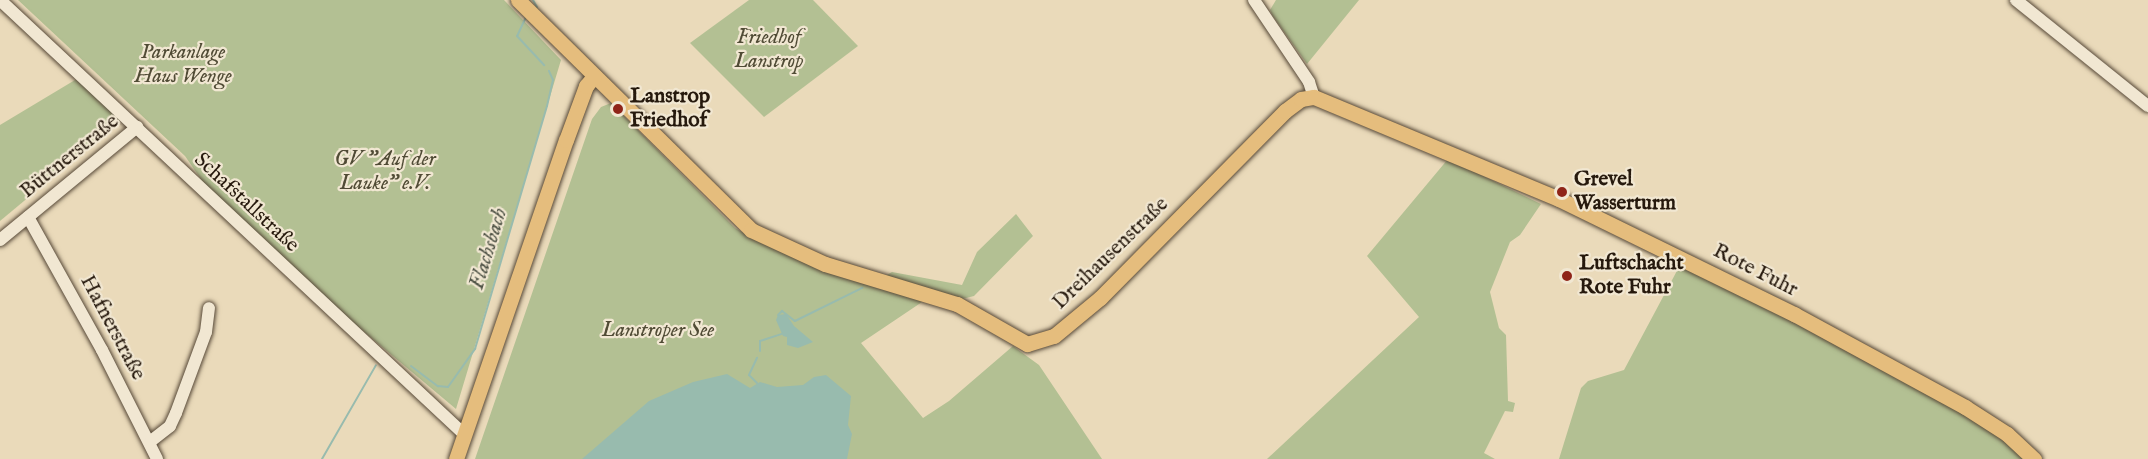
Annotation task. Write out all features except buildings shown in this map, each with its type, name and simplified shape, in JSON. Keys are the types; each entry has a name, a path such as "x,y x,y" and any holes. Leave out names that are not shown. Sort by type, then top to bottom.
{"main road":[{"path":"456,459 566,140 586,86 594,76 518,0"},
{"name":"Dreihausenstraße","path":"594,76 690,173 759,235 825,264 957,304 1034,345 1054,336 1100,298 1285,111 1301,99 1314,97"},
{"name":"Rote Fuhr","path":"1314,97 1516,179 1785,309 1965,407 2007,435 2034,459"}],"street":[{"path":"1254,0 1309,82 1314,97"},
{"path":"2016,0 2148,106"},
{"name":"Schafstallstraße","path":"2,1 464,434"},
{"name":"Büttnerstraße","path":"0,240 137,127"},
{"name":"Hafnerstraße","path":"28,217 151,441 156,459"},
{"path":"151,441 170,426 176,413 207,332 209,308"}],"green space":[{"name":"GV \"Auf der Lauke\" e.V.","path":"18,0 504,0 561,60 456,409 288,268 214,198 185,156"},
{"name":"Friedhof Lanstrop","path":"749,0 813,0 858,46 764,117 690,43"},
{"path":"1276,0 1359,0 1307,64 1272,15 1270,10"},
{"path":"80,77 126,116 0,221 0,125"},
{"name":"Lanstroper See","path":"611,103 735,228 753,238 925,300 861,343 923,418 949,401 1013,346 1039,365 1102,459 475,459 592,119 601,107"},
{"path":"1448,159 1541,204 1520,235 1510,242 1490,292 1499,328 1506,335 1508,401 1515,403 1513,412 1505,411 1484,453 1495,459 1267,459 1419,317 1367,256"},
{"path":"1016,214 1033,236 974,296 958,300 883,277 892,272 962,285 977,252"},
{"path":"1679,267 1691,268 1980,422 2027,459 1559,459 1581,388 1588,381 1624,370"}],"shaded area":[{"path":"786,314 794,326 813,342 798,348 787,345 787,337 783,336 776,320 778,315"},
{"name":"Lanstroper See","path":"727,374 750,388 760,382 777,387 803,385 814,377 826,375 851,396 848,425 852,434 847,459 582,459 649,401 693,382"}],"waterway":[{"name":"Flachsbach","path":"533,0 537,7"},
{"name":"Flachsbach","path":"526,17 517,36 544,65"},
{"name":"Flachsbach","path":"411,366 438,386 448,387 475,349 547,106 553,80 549,71"},
{"path":"778,315 782,311 795,321 862,288"},
{"path":"760,351 760,341 782,334"},
{"path":"757,358 749,375 757,383"},
{"name":"Flachsbach","path":"322,459 376,365"}],"place":[{"name":"Lanstrop Friedhof","path":"618,109"},
{"name":"Grevel Wasserturm","path":"1562,192"},
{"name":"Luftschacht Rote Fuhr","path":"1567,276"}],"park label":[{"name":"Parkanlage Haus Wenge","path":"183,65"}]}
